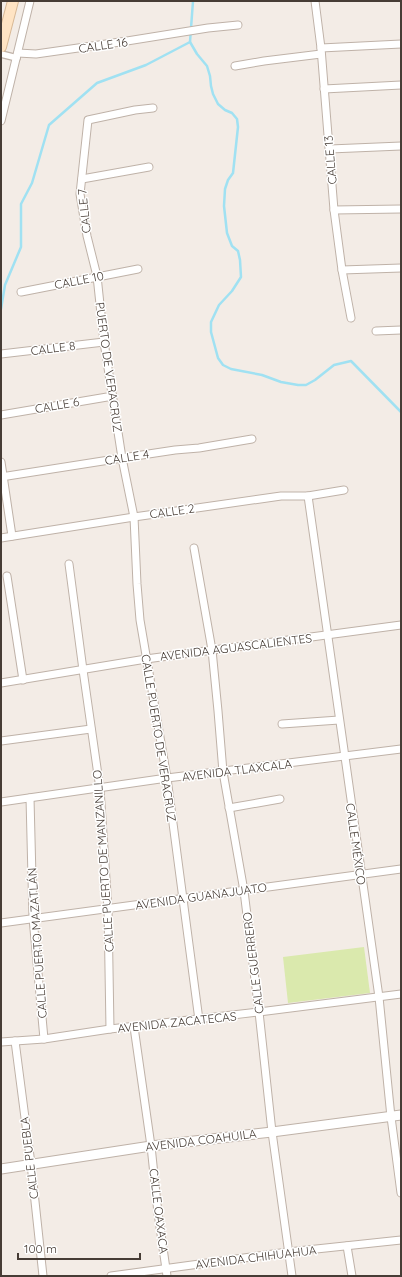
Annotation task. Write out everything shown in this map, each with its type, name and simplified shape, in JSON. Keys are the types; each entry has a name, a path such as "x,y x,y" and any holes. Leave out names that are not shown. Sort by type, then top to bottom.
{"main road":[{"path":"1,47 13,1"}],"street":[{"path":"1,121 30,1"},
{"name":"CALLE 13","path":"315,1 330,149 334,210 342,270 351,318"},
{"name":"CALLE 16","path":"17,56 238,24"},
{"path":"235,66 321,51 401,44"},
{"path":"1,54 17,56"},
{"path":"324,89 401,85"},
{"name":"CALLE 7","path":"97,276 87,236 80,194 88,120 135,110 153,108"},
{"path":"330,149 401,146"},
{"path":"82,178 149,167"},
{"path":"334,210 401,209"},
{"path":"342,270 401,268"},
{"name":"CALLE 10","path":"21,292 138,269"},
{"name":"PUERTO DE VERACRUZ","path":"97,276 104,342 122,458"},
{"path":"376,331 401,330"},
{"name":"CALLE 8","path":"1,354 104,342"},
{"name":"CALLE 6","path":"1,415 113,396"},
{"name":"CALLE 4","path":"2,477 252,439"},
{"name":"CALLE PUERTO DE VERACRUZ","path":"122,458 134,517 138,606 167,778 199,1020"},
{"path":"1,462 2,477 12,536"},
{"name":"CALLE 2","path":"1,538 281,496 308,496 344,490"},
{"name":"CALLE MÉXICO","path":"308,496 379,997 391,1117 401,1193"},
{"name":"CALLE GUERRERO","path":"194,548 212,650 223,772 244,891 272,1132 292,1276"},
{"name":"CALLE PUERTO DE MANZANILLO","path":"69,564 82,670 100,789 108,908 110,1029"},
{"path":"7,576 23,680"},
{"name":"AVENIDA AGUASCALIENTES","path":"1,683 146,659 328,636 401,625"},
{"path":"282,724 339,720"},
{"path":"1,741 91,728"},
{"name":"AVENIDA TLAXCALA","path":"1,802 100,789 167,778 401,748"},
{"name":"CALLE PUERTO MAZATLÁN","path":"30,798 33,918 44,1039"},
{"path":"229,808 280,799"},
{"name":"AVENIDA GUANAJUATO","path":"1,923 401,869"},
{"name":"AVENIDA ZACATECAS","path":"1,1042 44,1039 110,1029 199,1020 401,994"},
{"name":"CALLE OAXACA","path":"134,1027 167,1272"},
{"name":"CALLE PUEBLA","path":"14,1041 31,1164 43,1276"},
{"name":"AVENIDA COAHUILA","path":"1,1169 151,1146 401,1115"},
{"name":"AVENIDA CHIHUAHUA","path":"111,1276 167,1272 288,1252 401,1240"},
{"path":"347,1246 352,1276"}],"green space":[{"path":"364,947 370,993 288,1003 283,957"}],"waterway":[{"path":"193,1 190,42 197,54 207,66 213,94 218,104 225,110 232,113 237,119 238,127 233,173 228,180 225,189 224,206 227,233 232,246 238,251 241,277 232,291 219,305 211,322 211,332 218,358 223,365 231,369 262,375 281,382 298,385 306,385 334,365 351,361 401,412"},
{"path":"1,309 5,285 21,247 21,204 32,183 49,125 97,83 146,65 190,42"}]}
